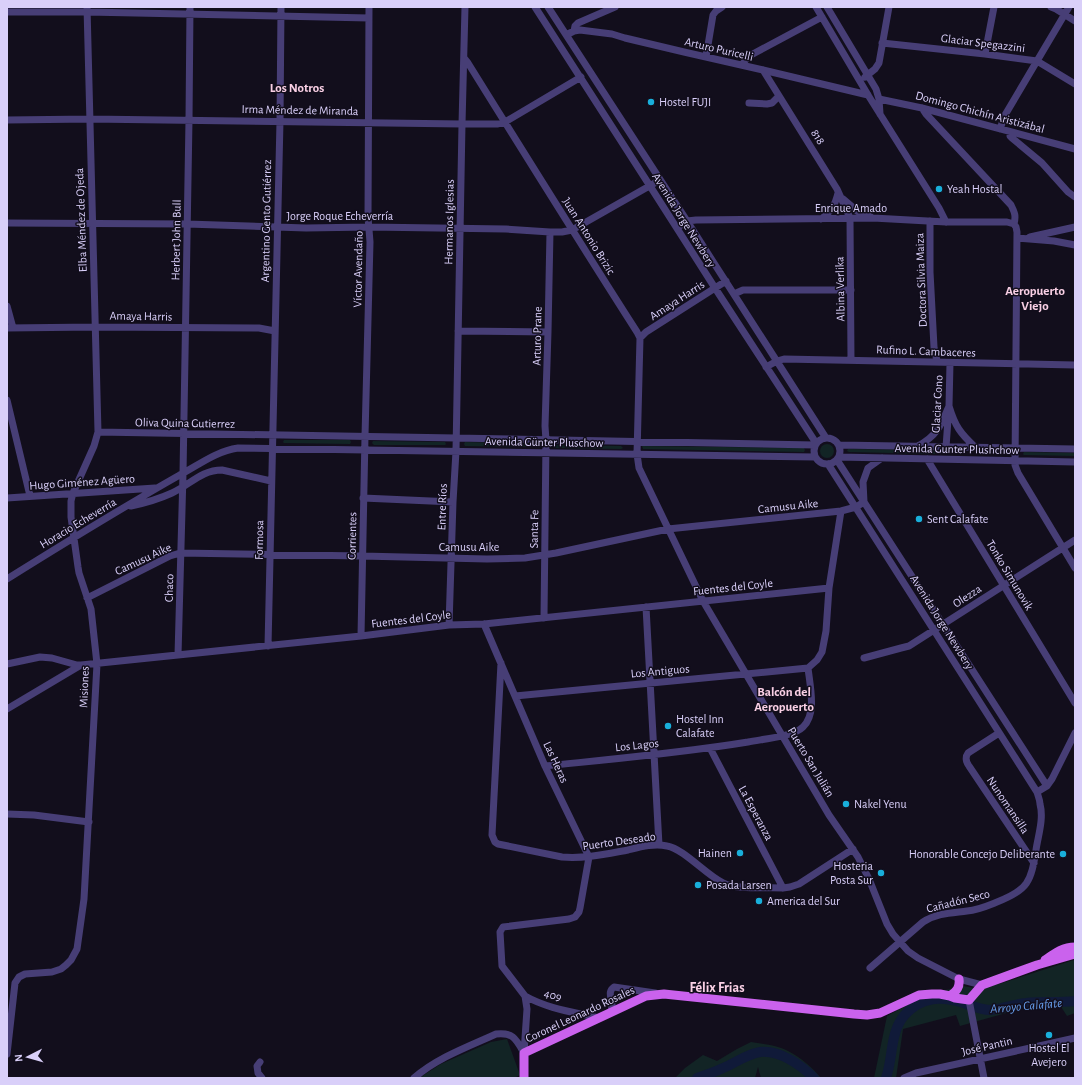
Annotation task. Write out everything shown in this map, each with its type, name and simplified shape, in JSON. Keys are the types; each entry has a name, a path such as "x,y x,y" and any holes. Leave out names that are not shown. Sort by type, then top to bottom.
{"main road":[{"path":"1037,965 1059,950 1075,947"},
{"path":"970,1005 982,985 1037,965 1075,954"},
{"path":"950,996 956,991 960,984 959,979"},
{"name":"Coronel Leonardo Rosales","path":"524,1053 646,996 664,994 860,1015 880,1012 919,995 932,994 950,996 970,1005"},
{"path":"524,1053 524,1078"}],"street":[{"name":"Argentino Gento Gutiérrez","path":"272,435 280,121 280,7"},
{"name":"Víctor Avendaño","path":"365,436 370,242 368,217 369,7"},
{"name":"Hermanos Iglesias","path":"456,438 465,7"},
{"name":"Avenida Jorge Newbery","path":"535,7 816,444"},
{"name":"Avenida Jorge Newbery","path":"548,7 826,438"},
{"path":"574,31 575,26 578,23 615,7"},
{"path":"706,57 713,15 716,10 722,7"},
{"path":"816,7 868,95 939,208 946,222"},
{"path":"827,7 876,89 879,99 880,114"},
{"path":"860,80 868,75 877,66 888,7"},
{"path":"985,54 994,7"},
{"path":"1051,7 1075,21"},
{"path":"1000,129 1005,114 1069,7"},
{"path":"7,12 87,10 190,11 280,17 369,18"},
{"name":"Elba Méndez de Ojeda","path":"87,10 98,432"},
{"name":"Herbert John Bull","path":"183,474 190,11"},
{"path":"742,66 751,55 822,17"},
{"name":"Arturo Puricelli","path":"566,35 574,31 590,30 612,34 868,95"},
{"name":"Glaciar Spegazzini","path":"882,43 1037,61 1075,84"},
{"name":"Juan Antonio Brizic","path":"464,58 640,338"},
{"name":"818","path":"763,70 839,195 850,218"},
{"name":"Irma Méndez de Miranda","path":"7,120 90,119 498,124 505,122 581,77"},
{"path":"749,103 772,103 780,96"},
{"name":"Domingo Chichín Aristizábal","path":"879,99 922,108 1075,149"},
{"path":"922,108 1011,205 1015,212 1014,224 1020,238 1015,364 1014,461 1018,473 1075,568"},
{"path":"1011,132 1010,136 1042,163 1068,192 1075,197"},
{"name":"Jorge Roque Echeverría","path":"7,224 187,224 306,228 460,228 562,232 572,230 660,180"},
{"path":"821,219 829,213 839,195 848,205 858,212 873,218"},
{"name":"Albina Verlika","path":"850,218 851,360"},
{"name":"Enrique Amado","path":"687,221 873,218 946,222 1006,222 1014,224"},
{"path":"677,228 687,221"},
{"name":"Doctora Silvia Maiza","path":"930,221 930,272 933,340 937,361"},
{"path":"1020,238 1075,227"},
{"name":"Arturo Prane","path":"546,440 545,426 550,232"},
{"path":"1020,238 1063,242 1075,245"},
{"name":"Amaya Harris","path":"640,338 646,332 726,282"},
{"path":"734,294 743,290 851,290"},
{"path":"7,306 10,328"},
{"name":"Amaya Harris","path":"10,328 259,328 274,331"},
{"path":"458,330 548,332"},
{"path":"638,442 640,338"},
{"name":"Rufino L. Cambaceres","path":"777,361 784,359 937,361 950,363 1075,365"},
{"path":"766,367 777,361"},
{"name":"Glaciar Cono","path":"945,460 942,455 943,449 946,447 950,363"},
{"path":"7,400 10,428 30,496"},
{"path":"918,446 931,438 939,430 949,406"},
{"path":"949,406 956,426 975,447"},
{"name":"Oliva Quina Gutierrez","path":"98,432 272,435"},
{"name":"Misiones","path":"7,1054 16,983 19,977 25,974 52,972 61,969 71,960 77,949 84,899 97,664 91,609 79,573 71,516 71,502 73,493 94,446 98,432"},
{"name":"Avenida Günter Pluschow","path":"272,435 816,444"},
{"name":"Formosa","path":"268,646 272,435"},
{"name":"Corrientes","path":"361,636 365,436"},
{"name":"Entre Ríos","path":"449,625 456,438"},
{"path":"822,438 826,438 834,439 839,445 841,451 835,462 828,464 821,463 815,457 814,450 816,444 822,438"},
{"name":"Santa Fe","path":"544,618 546,440"},
{"name":"Puerto San Julián","path":"638,442 637,454 640,471 703,601 782,736 865,871 887,924 900,942 918,958 959,979 982,985"},
{"name":"Avenida Gunter Plushchow","path":"839,445 1075,449"},
{"name":"Horacio Echeverría","path":"7,579 74,537 222,452 230,449 247,447 272,448"},
{"path":"966,447 970,454 969,458 966,460"},
{"name":"Avenida Günter Pluschow","path":"272,448 815,457"},
{"path":"856,508 864,502 863,482 868,468 882,458"},
{"name":"Avenida Gunter Plushchow","path":"838,459 882,458 1075,462"},
{"name":"Avenida Jorge Newbery","path":"838,459 864,502 1047,786"},
{"name":"Tonko Simunovik","path":"927,459 1075,703"},
{"name":"Avenida Jorge Newbery","path":"828,464 1037,792"},
{"path":"124,508 165,496 201,476 217,470 271,481"},
{"name":"Chaco","path":"178,656 183,474"},
{"name":"Hugo Giménez Agüero","path":"7,498 159,487"},
{"path":"364,498 453,502"},
{"name":"Camusu Aike","path":"87,598 170,556 180,553 487,560 545,556 668,529 841,511 856,508"},
{"path":"808,668 817,660 822,652 826,631 829,588 841,511"},
{"name":"Olezza","path":"864,658 909,646 1075,540"},
{"name":"Fuentes del Coyle","path":"7,709 81,665 178,656 449,625 484,624 829,588"},
{"path":"646,607 659,845"},
{"name":"Las Heras","path":"484,624 545,766 589,857"},
{"path":"7,664 40,657 52,658 77,666 81,665"},
{"name":"Puerto Deseado","path":"501,663 492,835 495,842 498,844 571,858 589,857 645,846 668,846 674,848 712,876 728,885 739,887 783,888 799,884 852,849"},
{"name":"Los Antiguos","path":"515,696 808,668"},
{"name":"Los Lagos","path":"545,766 710,748 782,736 795,732 803,727 809,719 812,708 808,668"},
{"path":"984,710 994,704"},
{"name":"Nunomansilla","path":"999,733 971,751 966,755 966,758 969,766 1034,863"},
{"path":"1037,792 1047,786 1056,772 1075,733"},
{"name":"La Esperanza","path":"710,748 783,888"},
{"name":"Cañadón Seco","path":"870,968 923,922 934,916 979,909 1009,897 1023,888 1031,876 1041,817 1041,804 1037,792"},
{"path":"7,814 28,814 89,822"},
{"path":"524,1053 527,1009 525,996 502,966 500,932 503,927 563,921 574,917 579,912 580,908 589,857"},
{"path":"611,1012 612,1004 610,995 611,989 614,987 664,994"},
{"name":"409","path":"525,996 548,1006 600,1018"},
{"path":"970,1005 984,1078"},
{"path":"414,1078 437,1061 496,1034 503,1033 511,1035 518,1042 524,1053"},
{"name":"José Pantin","path":"904,1078 916,1073 1075,1038"},
{"path":"260,1062 257,1066 258,1073 262,1078"}],"shaded area":[{"path":"284,440 350,440 351,442 350,444 284,443"},
{"path":"373,441 445,442 446,444 374,445 372,443"},
{"path":"465,442 536,444 537,446 465,446"},
{"path":"827,444 832,446 834,451 832,456 827,458 822,456 820,451 822,446"},
{"path":"553,445 621,446 623,448 554,448"},
{"path":"642,446 804,448 805,450 804,452 643,449"},
{"path":"848,449 935,450 936,452 935,454 849,452 847,451"},
{"path":"1024,452 1075,453 1075,456 1024,455"},
{"path":"1074,960 1075,1013 1067,1016 1056,999 960,1026 956,1015 903,1029 896,1078 874,1078 887,1016 928,994 963,986 974,988 999,984"},
{"path":"507,1039 520,1075 514,1078 419,1078 441,1064 491,1042"},
{"path":"751,1042 775,1046 788,1051 806,1063 821,1078 761,1078 758,1067 755,1078 675,1078 685,1068 703,1055 717,1061"}],"waterway":[{"name":"Arroyo Calafate","path":"886,1078 894,1038 899,1024 910,1010 924,1001 947,999 980,1009 990,1010 1026,1003 1075,1001"},
{"name":"Arroyo Calafate","path":"697,1078 760,1052 775,1053 790,1059 814,1078"}],"place":[{"name":"Hostel FUJI","path":"651,102"},
{"name":"Yeah Hostal","path":"939,189"},
{"name":"Sent Calafate","path":"919,519"},
{"name":"Hostel Inn Calafate","path":"668,726"},
{"name":"Nakel Yenu","path":"846,804"},
{"name":"Hainen","path":"740,853"},
{"name":"Honorable Concejo Deliberante","path":"1063,854"},
{"name":"Hosteria Posta Sur","path":"881,873"},
{"name":"Posada Larsen","path":"698,885"},
{"name":"America del Sur","path":"759,901"},
{"name":"Hostel El Avejero","path":"1049,1035"}],"district":[{"name":"Los Notros","path":"297,87"},
{"name":"Aeropuerto Viejo","path":"1035,298"},
{"name":"Balcón del Aeropuerto","path":"784,698"},
{"name":"Félix Frias","path":"717,987"}]}
